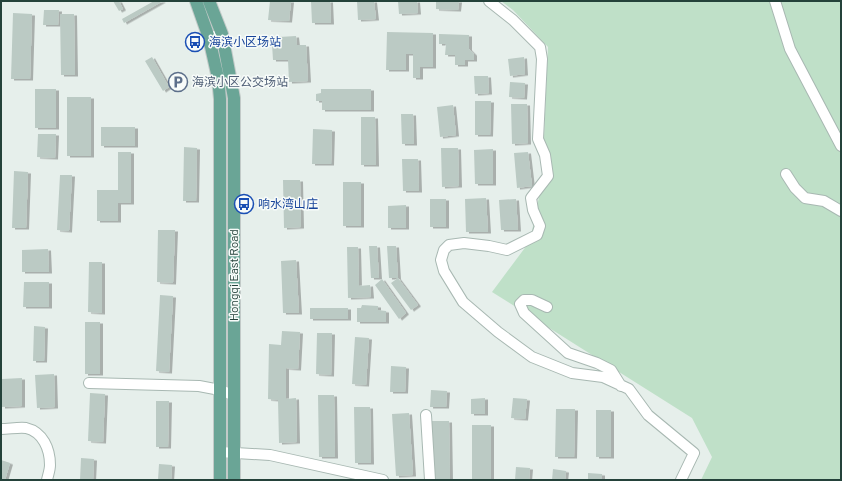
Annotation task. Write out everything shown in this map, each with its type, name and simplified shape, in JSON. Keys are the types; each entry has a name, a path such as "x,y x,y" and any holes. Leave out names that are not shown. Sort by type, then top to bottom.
{"main road":[{"name":"Hongqi East Road","path":"196,1 205,39 218,78 220,98 220,480"},
{"name":"Hongqi East Road","path":"209,1 222,34 234,98 234,480"}],"street":[{"path":"489,1 513,20 540,46 542,59 538,139 545,155 548,176 531,198 540,226 537,235 507,250 464,243 449,245 444,250 441,260 444,270 463,302 498,332 532,357 572,373 603,377 629,389 648,415 694,453 681,480"},
{"path":"775,1 790,49 841,146"},
{"path":"205,39 222,34"},
{"path":"786,174 795,188 805,198 824,201 841,211"},
{"path":"547,307 532,300 524,300 520,304 524,313 568,353 597,363 611,370 621,386"},
{"path":"89,383 199,386 220,390 233,395"},
{"path":"426,415 430,480"},
{"path":"1,429 26,428 39,434 44,440 48,452 50,465 47,480"},
{"path":"220,452 270,455 383,480"}],"green space":[{"path":"501,1 841,1 841,480 701,480 712,457 692,418 492,292 530,241 542,182 548,47 513,10"}],"building":[{"path":"113,1 119,1 123,9 119,11"},
{"path":"154,1 163,1 124,23 122,19"},
{"path":"270,1 291,1 289,21 268,20"},
{"path":"311,1 330,1 331,23 312,23"},
{"path":"357,1 374,1 376,19 358,20"},
{"path":"398,1 417,1 418,13 399,14"},
{"path":"436,1 459,1 458,10 436,9"},
{"path":"44,10 59,10 58,25 43,25"},
{"path":"13,13 32,14 30,79 11,79"},
{"path":"60,14 74,14 75,75 61,75"},
{"path":"387,32 433,33 433,67 420,67 420,78 413,78 413,54 406,54 406,70 386,70"},
{"path":"439,34 469,35 469,49 474,54 474,60 465,60 465,65 455,65 455,55 445,55 446,44 439,44"},
{"path":"296,36 297,45 306,45 308,81 289,82 288,60 273,60 272,44 280,44 279,37"},
{"path":"152,57 169,87 163,91 145,61"},
{"path":"524,57 525,74 510,76 508,59"},
{"path":"474,76 488,76 489,93 475,94"},
{"path":"510,82 525,83 524,98 509,97"},
{"path":"35,89 56,89 56,128 35,128"},
{"path":"321,89 371,89 371,110 322,110 322,101 316,101 316,94 321,93"},
{"path":"67,97 91,97 91,156 67,156"},
{"path":"475,101 491,101 490,135 475,135"},
{"path":"511,104 527,104 528,143 512,144"},
{"path":"453,105 456,135 440,137 437,107"},
{"path":"401,114 413,114 414,144 402,144"},
{"path":"361,117 375,117 376,165 361,165"},
{"path":"101,127 135,127 135,146 101,146"},
{"path":"313,129 332,130 331,164 312,164"},
{"path":"38,134 56,134 55,158 37,157"},
{"path":"184,147 197,148 196,201 183,201"},
{"path":"441,148 458,148 459,186 442,187"},
{"path":"493,149 493,184 475,184 474,150"},
{"path":"118,152 131,152 131,203 118,203 118,221 97,221 97,190 118,190"},
{"path":"528,152 532,186 517,188 514,153"},
{"path":"402,159 418,159 419,191 403,191"},
{"path":"14,171 28,172 26,228 12,228"},
{"path":"60,175 72,175 69,231 57,230"},
{"path":"283,180 300,180 301,227 284,228"},
{"path":"343,182 361,182 361,226 343,226"},
{"path":"486,198 488,232 466,232 465,199"},
{"path":"430,199 446,199 446,227 430,227"},
{"path":"516,199 518,230 501,230 499,200"},
{"path":"406,205 406,228 388,228 388,206"},
{"path":"158,230 175,230 173,283 157,282"},
{"path":"369,246 377,246 379,278 371,278"},
{"path":"387,246 396,246 398,278 389,278"},
{"path":"347,247 358,247 359,286 370,285 371,297 348,298"},
{"path":"48,249 49,272 22,272 22,250"},
{"path":"296,260 299,313 283,313 281,261"},
{"path":"89,262 102,262 102,313 88,312"},
{"path":"398,278 418,305 411,310 391,283"},
{"path":"382,279 406,313 399,319 375,285"},
{"path":"24,282 49,282 49,307 23,307"},
{"path":"160,295 173,296 169,372 156,371"},
{"path":"362,305 378,306 378,310 386,311 386,322 357,322 357,308 361,308"},
{"path":"310,308 348,308 348,319 310,319"},
{"path":"85,322 100,322 100,374 85,374"},
{"path":"34,326 45,327 44,361 33,361"},
{"path":"282,331 300,332 298,369 286,368 286,399 296,398 297,442 279,443 278,400 268,399 269,344 281,345"},
{"path":"317,333 332,333 331,375 316,374"},
{"path":"355,337 369,338 366,385 352,384"},
{"path":"391,366 406,367 405,392 390,392"},
{"path":"54,374 55,407 37,408 35,375"},
{"path":"22,378 22,406 2,407 2,379"},
{"path":"431,390 447,391 446,407 430,407"},
{"path":"90,393 105,394 103,442 88,441"},
{"path":"318,395 334,395 335,457 319,457"},
{"path":"485,398 485,414 471,414 471,399"},
{"path":"513,398 527,399 525,419 511,418"},
{"path":"156,401 169,401 168,447 156,447"},
{"path":"354,407 370,407 371,463 355,463"},
{"path":"556,409 575,409 574,457 555,457"},
{"path":"596,410 611,410 611,457 596,457"},
{"path":"409,413 413,475 396,476 392,414"},
{"path":"430,421 449,421 450,480 431,480"},
{"path":"472,425 491,425 491,480 472,480"},
{"path":"81,458 94,459 93,480 80,480"},
{"path":"1,460 10,463 5,480 1,480"},
{"path":"159,464 172,465 171,480 158,480"},
{"path":"516,467 530,468 529,480 515,480"},
{"path":"553,469 566,471 565,480 552,480"},
{"path":"588,473 602,474 602,480 588,480"}],"place":[{"name":"海滨小区场站","path":"195,42"},
{"name":"海滨小区公交场站","path":"178,82"},
{"name":"响水湾山庄","path":"244,204"}]}
